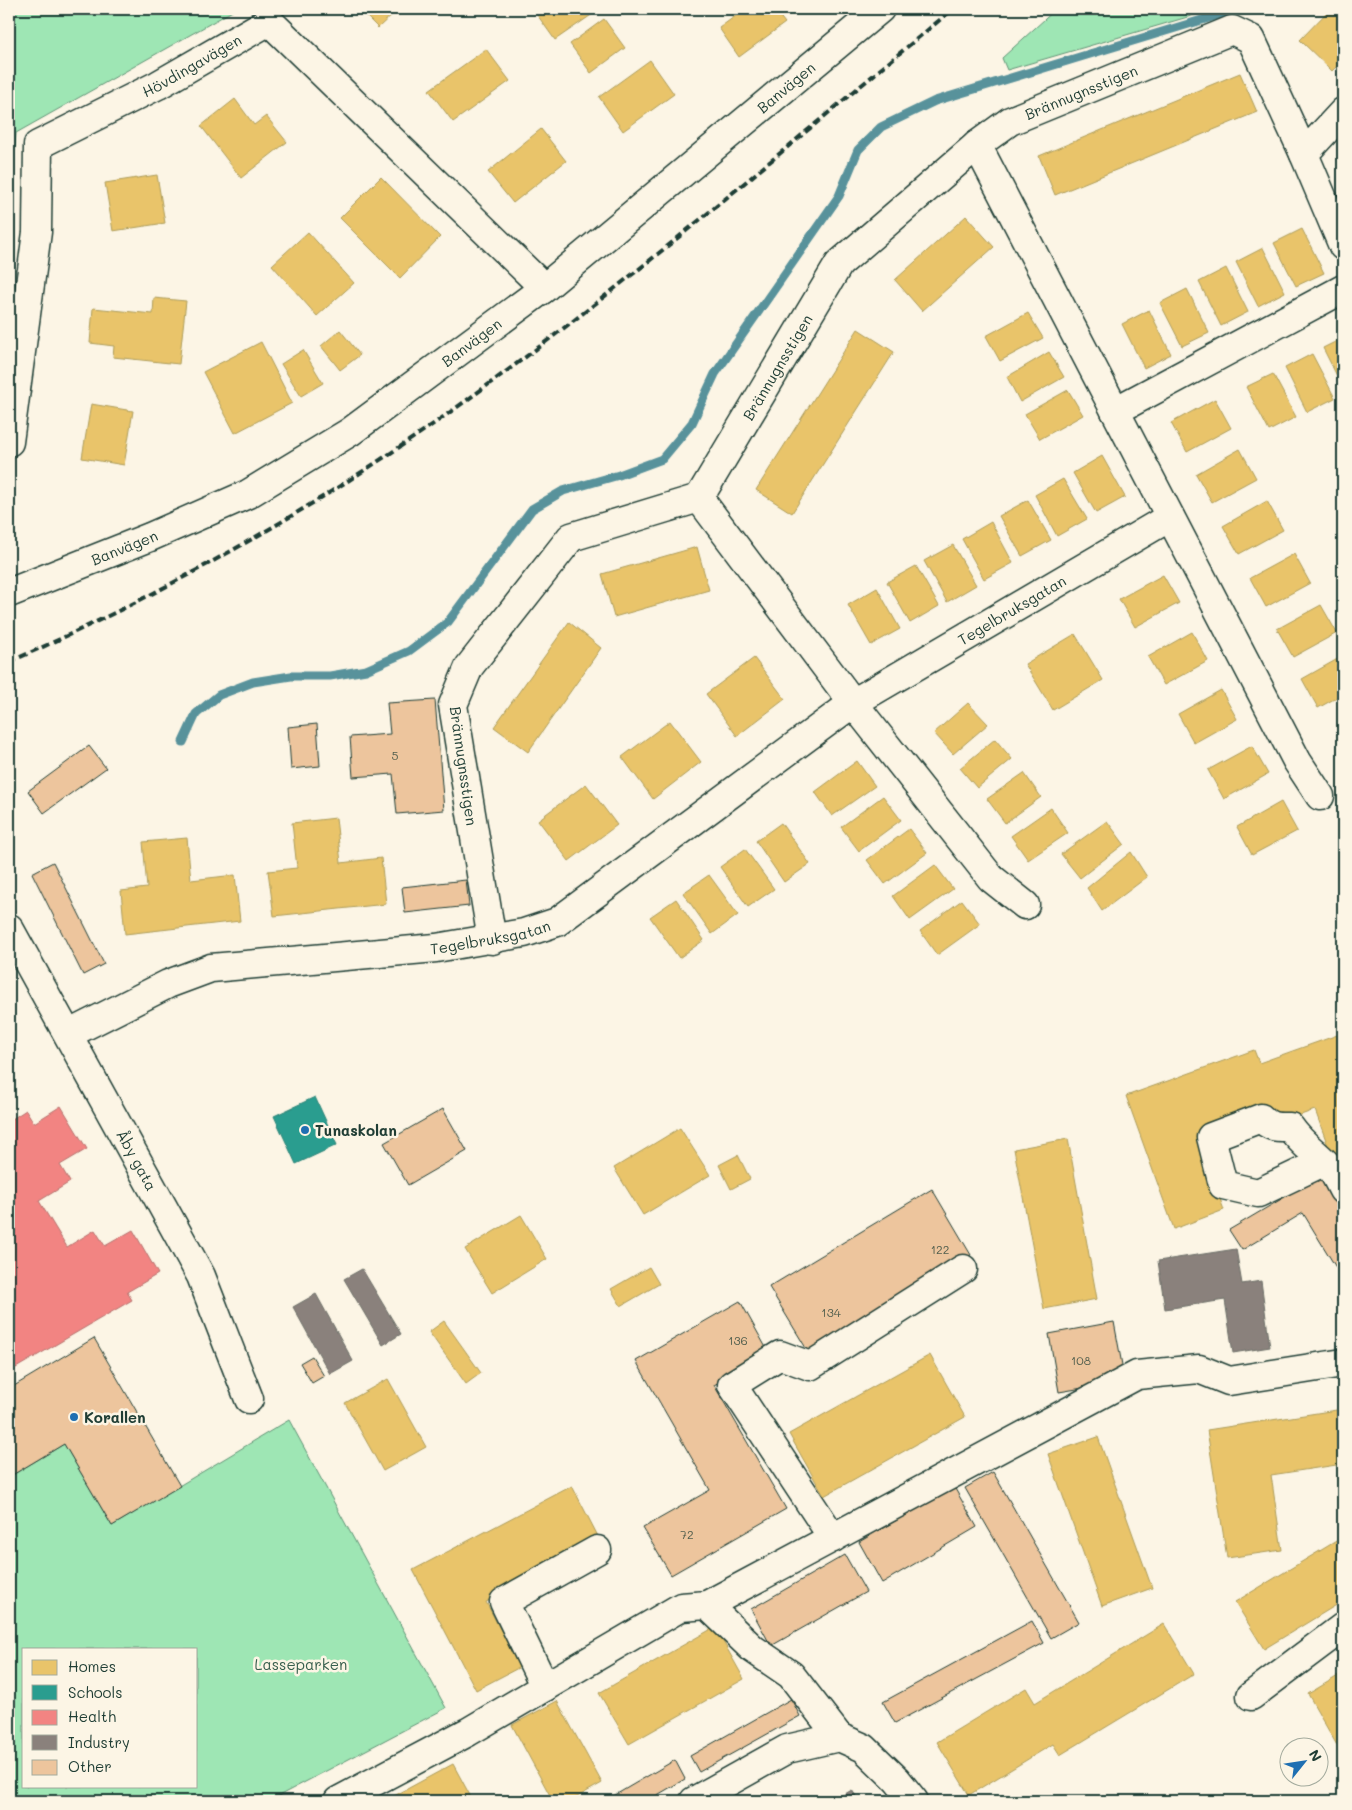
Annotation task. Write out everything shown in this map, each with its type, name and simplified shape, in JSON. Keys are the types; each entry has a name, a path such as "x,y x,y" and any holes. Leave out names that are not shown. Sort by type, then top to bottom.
{"street":[{"name":"Banvägen","path":"9,593 150,537 248,494 350,432 543,289 880,9"},
{"name":"Hövdingavägen","path":"9,442 37,232 38,145 166,81 270,21 533,277 543,289"},
{"name":"Brännugnsstigen","path":"492,940 453,705 469,667 571,537 699,498 839,264 977,145 1010,121 1232,30 1251,39 1304,154"},
{"path":"1343,112 1304,154 1343,246"},
{"path":"977,145 1297,761 1320,796"},
{"path":"1115,411 1343,289"},
{"path":"699,498 853,703 991,878 1025,905"},
{"name":"Tegelbruksgatan","path":"69,1034 168,984 211,968 436,948 492,940 524,933 557,922 853,703 1170,517"},
{"name":"Åby gata","path":"9,928 201,1276 249,1399"},
{"path":"1323,1162 1332,1170 1343,1190"},
{"path":"833,1538 732,1385 780,1356 810,1366 963,1268"},
{"path":"338,1801 468,1732 681,1607 707,1605 1137,1375 1198,1369 1229,1381 1343,1363"},
{"path":"545,1686 504,1602 597,1550"},
{"path":"707,1605 753,1649 792,1676 839,1737 864,1748 898,1780 914,1801"},
{"path":"1251,1696 1343,1627"},
{"path":"694,1801 787,1749 839,1737"}],"green space":[{"path":"9,9 236,9 16,133 9,221"},
{"path":"1056,9 1215,9 1007,70 1002,58"},
{"name":"Lasseparken","path":"289,1420 446,1708 269,1801 9,1801 9,1477 64,1444 112,1526"}],"building: Homes":[{"path":"359,9 398,9 378,28"},
{"path":"533,9 600,9 555,40"},
{"path":"745,9 774,9 785,23 739,57 719,28"},
{"path":"1330,9 1343,9 1343,60 1332,71 1300,40"},
{"path":"604,19 625,48 591,73 570,44"},
{"path":"486,49 510,81 453,122 429,90"},
{"path":"650,60 674,94 623,131 599,97"},
{"path":"1240,73 1257,112 1055,195 1039,156"},
{"path":"235,99 254,125 266,116 287,142 241,178 201,126"},
{"path":"541,129 566,161 513,203 488,172"},
{"path":"157,175 165,223 113,231 105,183"},
{"path":"381,177 440,237 400,278 340,218"},
{"path":"966,216 994,247 922,311 895,280"},
{"path":"1302,229 1324,273 1296,286 1274,243"},
{"path":"308,232 354,283 317,316 272,265"},
{"path":"1263,248 1285,292 1258,306 1236,262"},
{"path":"1226,268 1248,312 1221,326 1199,282"},
{"path":"1187,289 1209,333 1182,346 1160,303"},
{"path":"154,298 186,301 179,364 113,357 114,346 90,343 93,308 153,314"},
{"path":"1149,310 1171,354 1144,368 1122,324"},
{"path":"1028,313 1043,338 1000,361 986,336"},
{"path":"858,329 894,352 792,513 756,490"},
{"path":"340,330 360,355 340,370 321,346"},
{"path":"1343,338 1343,388 1323,348"},
{"path":"261,342 292,403 235,433 203,372"},
{"path":"303,350 323,383 301,396 281,364"},
{"path":"1049,352 1064,377 1020,402 1007,377"},
{"path":"1312,354 1335,398 1307,412 1285,368"},
{"path":"1273,374 1296,417 1269,431 1246,387"},
{"path":"1068,390 1083,415 1040,439 1025,414"},
{"path":"1215,399 1231,428 1187,452 1171,423"},
{"path":"91,404 133,411 124,465 82,458"},
{"path":"1240,449 1256,478 1212,502 1196,474"},
{"path":"1102,456 1125,497 1096,513 1073,473"},
{"path":"1063,479 1087,519 1057,536 1035,495"},
{"path":"1028,500 1051,540 1022,556 999,516"},
{"path":"1267,501 1283,530 1239,554 1223,526"},
{"path":"991,522 1013,563 984,579 962,539"},
{"path":"953,545 976,585 947,602 924,561"},
{"path":"697,547 709,590 614,617 602,574"},
{"path":"1294,554 1310,583 1266,607 1250,578"},
{"path":"916,566 939,606 910,623 887,582"},
{"path":"1163,575 1179,603 1135,627 1119,599"},
{"path":"877,588 900,629 871,645 848,605"},
{"path":"1321,605 1337,633 1293,657 1277,629"},
{"path":"569,622 601,648 528,752 494,727"},
{"path":"1192,632 1208,661 1164,685 1148,657"},
{"path":"1075,634 1103,680 1053,710 1025,664"},
{"path":"1343,656 1343,694 1318,708 1302,679"},
{"path":"754,658 785,699 737,736 706,694"},
{"path":"1221,690 1237,719 1194,743 1178,714"},
{"path":"968,703 988,724 953,754 934,733"},
{"path":"670,721 701,762 653,799 622,757"},
{"path":"995,739 1012,759 977,788 960,768"},
{"path":"1252,746 1268,774 1224,799 1208,770"},
{"path":"857,761 875,786 832,816 815,792"},
{"path":"1024,773 1041,797 1005,823 987,799"},
{"path":"586,784 617,825 569,861 538,820"},
{"path":"883,796 901,820 859,851 841,827"},
{"path":"1281,802 1297,831 1252,855 1237,827"},
{"path":"1051,808 1068,833 1028,860 1011,836"},
{"path":"336,818 341,863 381,858 386,904 274,916 268,871 297,868 292,823"},
{"path":"1107,821 1124,844 1080,878 1061,854"},
{"path":"781,823 810,864 784,882 756,841"},
{"path":"909,829 927,853 885,884 867,860"},
{"path":"187,838 191,880 235,875 240,921 125,934 121,891 147,888 143,842"},
{"path":"745,849 774,889 748,907 720,867"},
{"path":"1131,852 1147,877 1102,911 1087,888"},
{"path":"935,865 953,889 910,920 893,896"},
{"path":"709,875 738,915 712,934 683,893"},
{"path":"676,899 704,940 679,958 650,917"},
{"path":"962,900 980,924 937,955 920,931"},
{"path":"1343,1033 1343,1153 1332,1157 1315,1110 1275,1124 1269,1108 1197,1135 1224,1210 1174,1229 1126,1096 1254,1050 1259,1063"},
{"path":"680,1128 710,1175 643,1215 614,1168"},
{"path":"1068,1139 1097,1299 1044,1309 1014,1149"},
{"path":"738,1155 750,1179 731,1189 719,1165"},
{"path":"521,1215 547,1259 492,1293 465,1249"},
{"path":"649,1267 659,1284 621,1306 611,1289"},
{"path":"444,1321 481,1373 466,1384 429,1332"},
{"path":"930,1355 965,1417 824,1496 789,1434"},
{"path":"388,1379 426,1447 383,1471 345,1403"},
{"path":"1343,1409 1343,1464 1271,1475 1282,1550 1227,1558 1207,1430"},
{"path":"1098,1437 1152,1588 1102,1606 1048,1454"},
{"path":"572,1486 601,1542 486,1602 520,1667 476,1690 413,1570"},
{"path":"1343,1537 1343,1601 1264,1649 1235,1602"},
{"path":"1164,1624 1194,1674 1060,1755 1053,1744 969,1795 937,1742 1026,1688 1035,1703"},
{"path":"715,1627 744,1679 629,1744 599,1693"},
{"path":"1343,1673 1343,1756 1308,1694"},
{"path":"557,1701 602,1783 570,1801 553,1801 512,1725"},
{"path":"453,1764 473,1801 385,1801"}],"building: Schools":[{"name":"Tunaskolan","path":"315,1097 337,1145 296,1164 274,1116"}],"building: Health":[{"path":"61,1106 87,1149 60,1165 70,1182 39,1201 67,1247 95,1230 105,1246 133,1230 158,1274 127,1292 132,1300 9,1372 9,1121 26,1110 34,1123"}],"building: Industry":[{"path":"1236,1249 1242,1284 1261,1281 1270,1347 1233,1353 1225,1300 1165,1309 1158,1261"},
{"path":"362,1269 401,1334 383,1345 344,1279"},
{"path":"316,1294 353,1361 330,1374 293,1307"},
{"path":"852,1790 859,1801 832,1801"}],"building: Other":[{"path":"435,700 444,810 397,814 393,774 353,777 350,737 390,734 387,703"},
{"path":"317,724 320,766 291,769 288,727"},
{"path":"89,746 106,768 44,813 28,791"},
{"path":"53,862 104,964 83,975 32,873"},
{"path":"466,880 469,906 405,913 402,887"},
{"path":"443,1109 467,1151 408,1185 384,1143"},
{"path":"1322,1175 1343,1211 1343,1279 1303,1213 1242,1250 1229,1230"},
{"path":"932,1189 971,1255 809,1353 769,1287"},
{"path":"740,1301 769,1353 714,1385 786,1509 671,1575 643,1528 710,1490 636,1361"},
{"path":"1114,1322 1125,1381 1059,1392 1049,1334"},
{"name":"Korallen","path":"94,1338 180,1486 112,1526 64,1444 9,1477 9,1389"},
{"path":"312,1356 324,1376 312,1383 300,1363"},
{"path":"993,1472 1079,1622 1051,1638 965,1488"},
{"path":"954,1487 977,1527 882,1583 859,1542"},
{"path":"845,1555 866,1592 771,1646 751,1609"},
{"path":"1032,1621 1044,1643 895,1723 883,1702"},
{"path":"791,1699 800,1716 699,1772 690,1756"},
{"path":"675,1760 685,1779 647,1801 605,1801"}],"waterway":[{"path":"183,742 196,714 219,695 253,682 291,676 330,676 366,670 409,651 448,622 532,509 563,491 619,475 662,459 692,423 715,374 839,196 858,150 881,127 935,101 1238,9"}],"railway":[{"path":"9,662 134,603 196,571 316,501 433,424 608,294 953,9"}],"place":[{"name":"Tunaskolan","path":"305,1130"},
{"name":"Korallen","path":"74,1417"}]}
